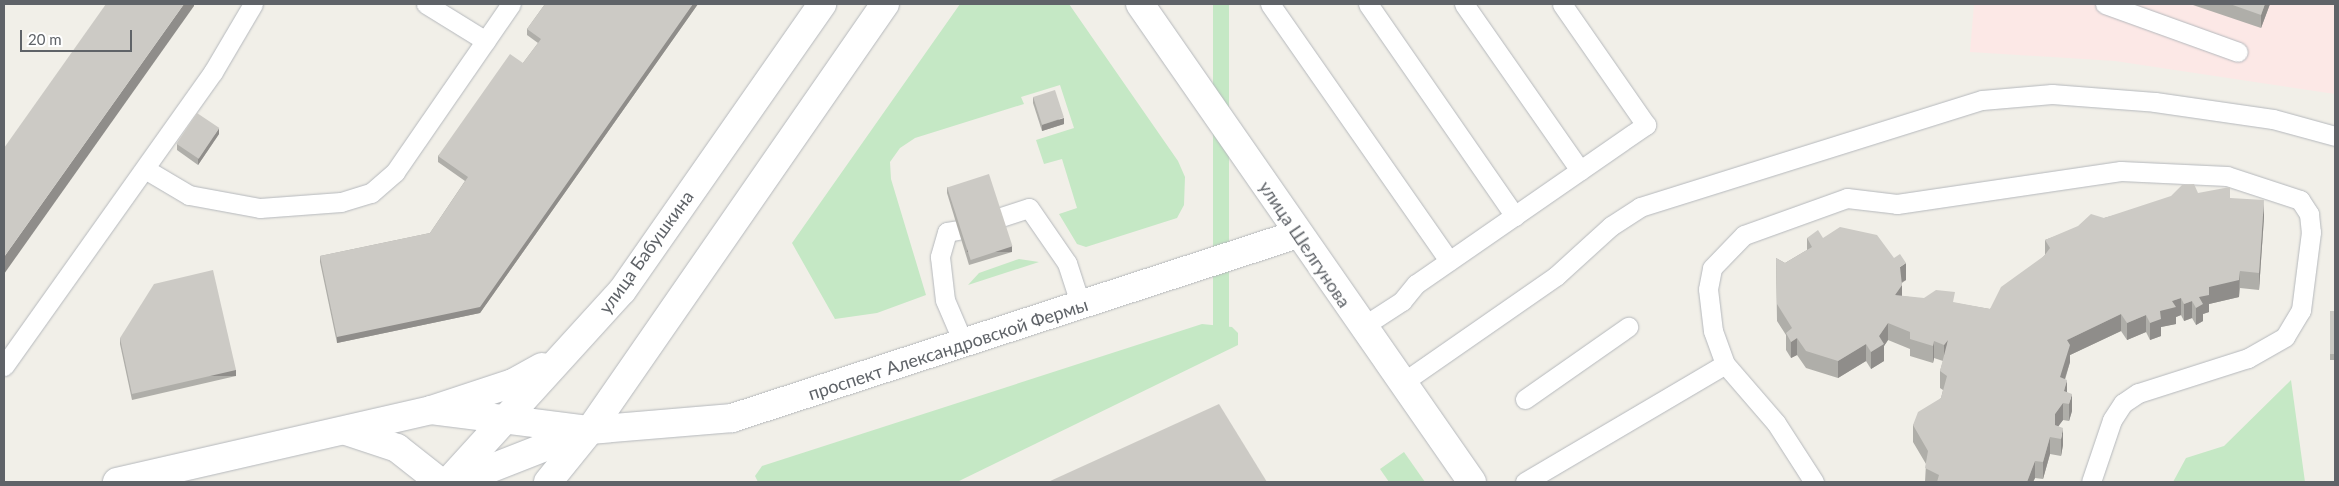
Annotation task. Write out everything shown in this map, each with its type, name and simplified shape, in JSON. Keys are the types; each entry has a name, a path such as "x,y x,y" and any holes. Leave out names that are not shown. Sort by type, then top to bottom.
{"main road":[{"name":"улица Бабушкина","path":"448,482 501,419 622,291 822,4"},
{"path":"548,482 590,430 885,4"},
{"name":"улица Шелгунова","path":"1140,4 1362,328 1472,482"},
{"name":"проспект Александровской Фермы","path":"430,410 590,430 732,418 1298,234"},
{"name":"проспект Александровской Фермы","path":"117,482 430,410 513,383 563,355"},
{"name":"проспект Александровской Фермы","path":"456,482 590,430"},
{"path":"342,431 397,448 440,482"}],"lane":[{"path":"4,366 145,169 244,26 253,4"},
{"path":"426,4 486,41"},
{"path":"145,169 189,195 260,208 341,202 371,193 395,172 511,4"},
{"path":"1270,4 1449,261"},
{"path":"1368,4 1514,216"},
{"path":"1464,4 1580,170"},
{"path":"1362,328 1449,261 1646,125 1562,4"},
{"path":"2105,4 2238,52"},
{"path":"1402,383 1556,276 1611,226 1640,207 1982,100 2052,94 2155,102 2273,119 2335,136"},
{"path":"1814,482 1776,423 1725,364 1713,331 1708,289 1712,268 1744,235 1847,198 1897,204 2122,171 2227,176 2300,200 2309,214 2311,232 2301,310 2284,337 2248,358 2138,392 2122,403 2112,420 2091,482"},
{"path":"1001,217 1029,208 1067,263 1081,306"},
{"path":"958,230 947,232 940,258 945,300 963,342"},
{"path":"1525,399 1628,327"},
{"path":"1525,482 1725,364"}],"shaded area":[{"path":"1974,4 2335,4 2335,94 2115,61 1970,52"}],"green space":[{"path":"960,4 1069,4 1178,161 1185,177 1184,205 1177,218 1086,247 1077,244 1059,214 1077,208 1062,159 1044,164 1036,140 1074,128 1060,85 1021,97 1024,104 915,138 900,148 890,162 891,179 926,295 877,313 835,319 792,243"},
{"path":"1213,4 1229,4 1229,342 1213,342"},
{"path":"1019,259 1039,262 968,285 979,273"},
{"path":"1202,324 1232,327 1238,333 1238,345 957,482 758,482 755,476 762,466"},
{"path":"2291,380 2305,482 2173,482 2186,458 2224,446"},
{"path":"1404,452 1425,482 1389,482 1380,469"}],"building":[{"path":"106,4 184,4 4,257 4,148"},
{"path":"545,4 693,4 480,307 337,337 320,256 430,233 468,177 438,156 510,54 523,63 541,39 527,29"},
{"path":"2230,4 2265,4 2261,15"},
{"path":"1055,90 1064,118 1042,125 1033,97"},
{"path":"197,113 219,128 199,159 176,144"},
{"path":"989,174 1012,246 971,260 947,188"},
{"path":"2194,184 2198,193 2230,187 2230,198 2264,200 2259,273 2240,271 2239,280 2209,287 2209,295 2199,297 2203,304 2196,308 2192,301 2184,304 2181,298 2172,301 2176,307 2160,311 2161,319 2150,323 2146,315 2127,323 2121,314 2067,340 2070,345 2060,377 2067,380 2064,391 2072,394 2069,404 2063,403 2055,414 2055,425 2063,428 2061,439 2050,437 2043,462 2035,461 2027,482 1937,482 1939,475 1925,468 1928,451 1913,425 1918,412 1941,398 1947,376 1940,371 1948,340 1944,345 1934,341 1933,346 1910,339 1910,332 1888,323 1879,336 1884,344 1871,352 1866,344 1838,361 1806,351 1797,338 1791,342 1786,333 1792,328 1777,304 1776,258 1785,263 1812,247 1807,238 1818,230 1823,238 1840,227 1877,235 1894,258 1900,254 1906,263 1900,267 1902,285 1895,295 1924,298 1936,290 1955,292 1953,302 1990,309 2001,287 2044,256 2050,248 2045,240 2078,226 2091,214 2104,218 2171,196 2182,185"},
{"path":"213,270 236,370 132,394 120,338 154,284"},
{"path":"2330,311 2335,311 2335,354 2330,354"},
{"path":"1219,404 1267,482 1048,482"}]}
